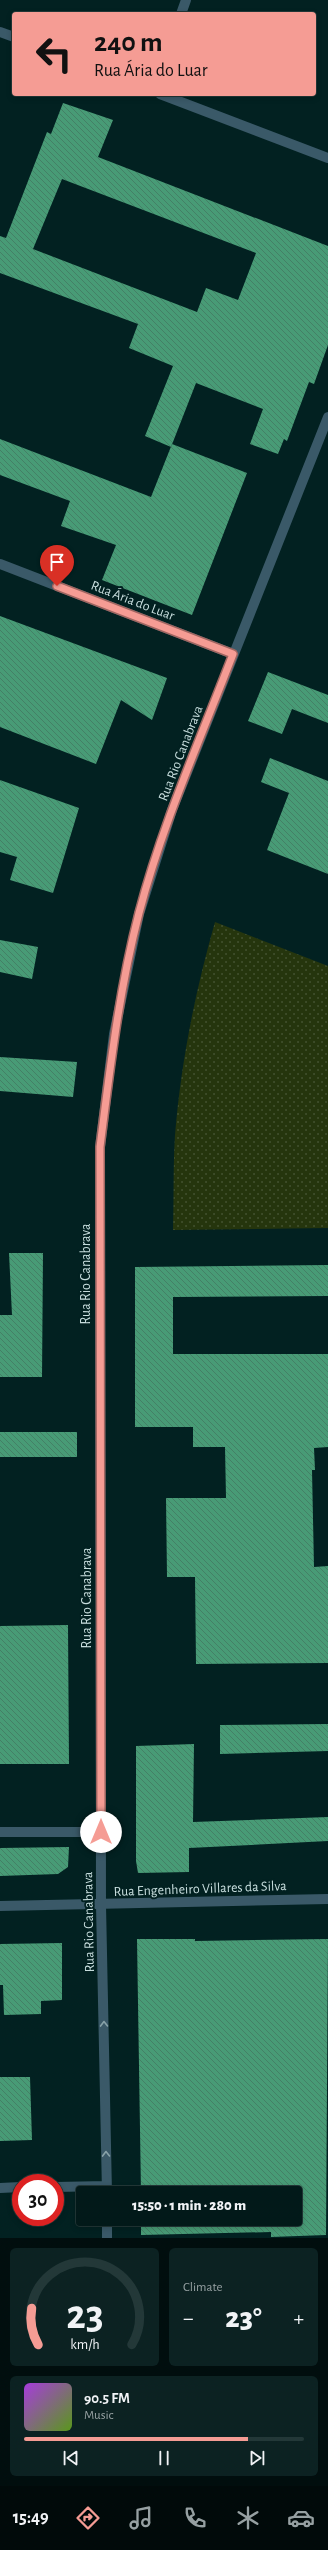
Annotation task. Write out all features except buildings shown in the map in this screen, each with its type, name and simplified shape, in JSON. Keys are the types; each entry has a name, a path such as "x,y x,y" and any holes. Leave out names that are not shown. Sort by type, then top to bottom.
{"street":[{"path":"182,12 186,0"},
{"path":"0,32 12,36"},
{"path":"165,96 328,158"},
{"name":"Rua Rio Canabrava","path":"106,2186 101,1905 100,1147 114,1034 139,914 172,810 328,416"},
{"name":"Rua Ária do Luar","path":"0,564 233,654"},
{"path":"0,1832 101,1832"},
{"name":"Rua Engenheiro Villares da Silva","path":"0,1906 101,1905 328,1898"},
{"path":"0,2188 12,2187"},
{"path":"64,2188 76,2188"},
{"path":"107,2226 107,2238"}],"green space":[{"path":"215,922 328,966 328,1228 173,1230 175,1135 181,1081 195,1001"}],"route":[{"path":"57,586 233,654 172,810 139,914 114,1034 100,1147 98,1306 101,1832"}]}
